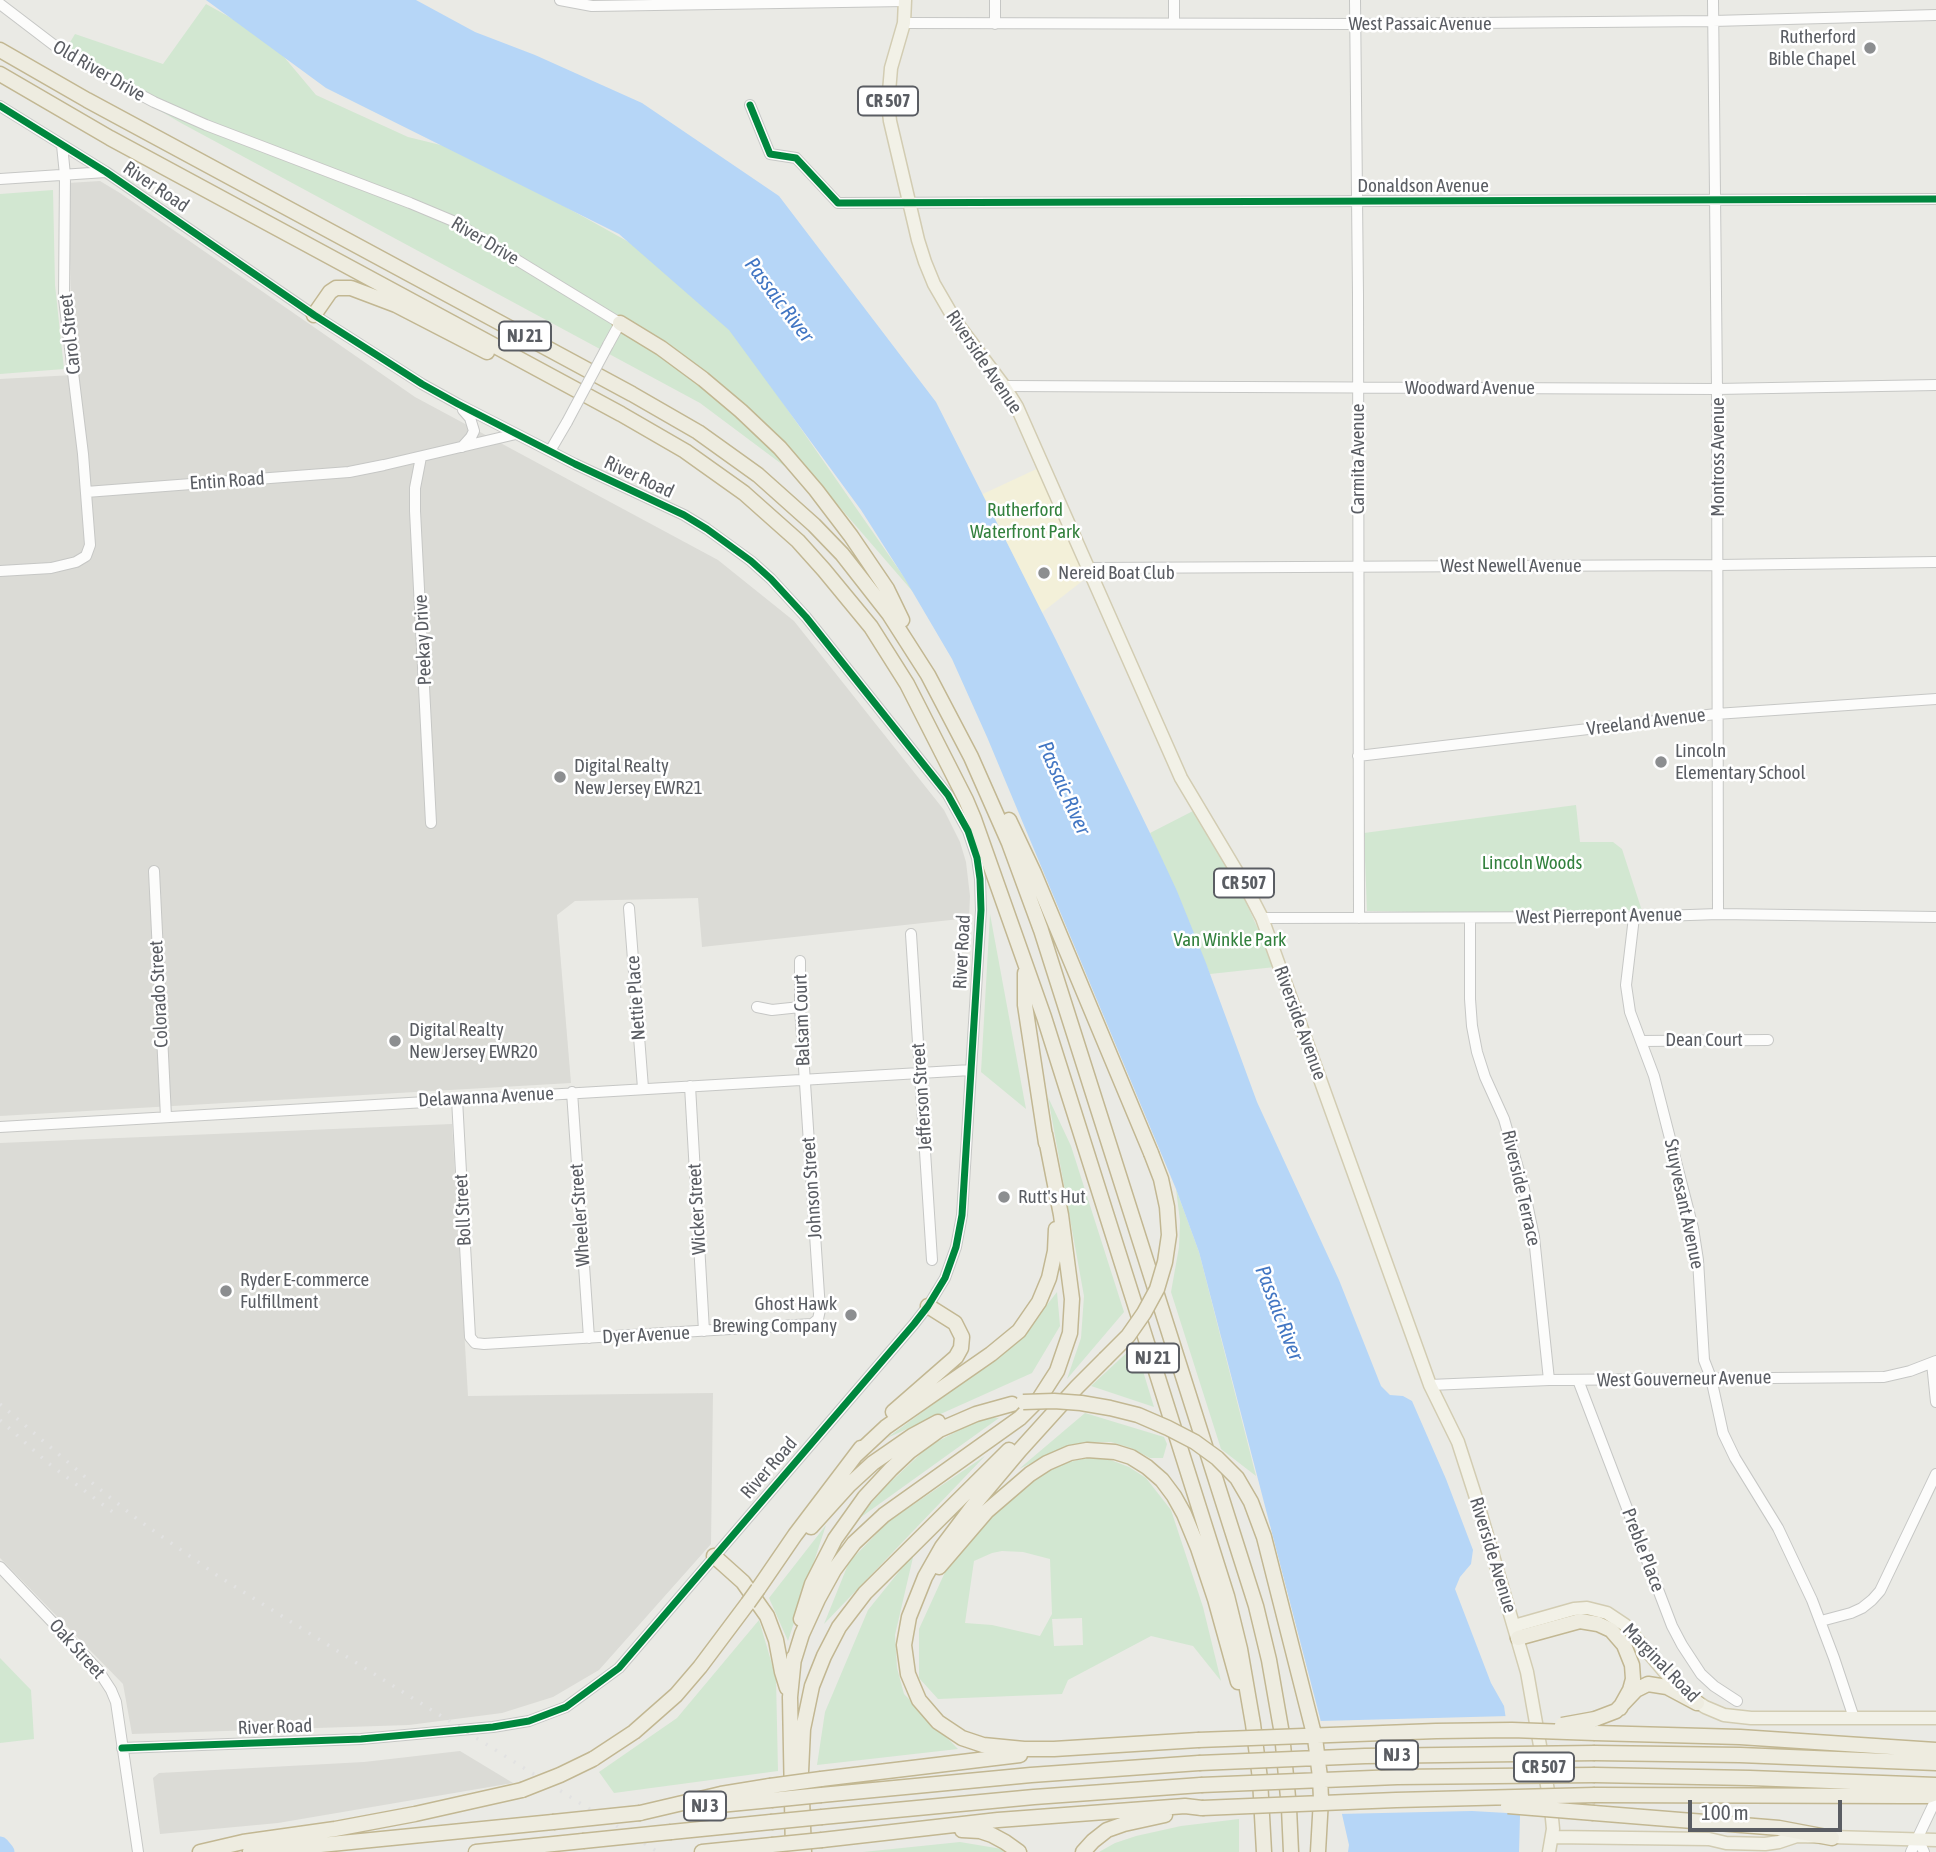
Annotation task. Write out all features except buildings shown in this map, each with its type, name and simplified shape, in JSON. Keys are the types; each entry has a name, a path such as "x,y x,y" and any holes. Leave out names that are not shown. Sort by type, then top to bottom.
{"highway":[{"path":"0,42 54,82"},
{"name":"NJ 21","path":"0,50 54,82 687,425 729,453 786,499 842,554 890,614 929,675 963,740 1009,843 1041,930 1250,1588 1267,1651 1279,1716 1286,1770 1291,1852"},
{"name":"NJ 21","path":"0,74 120,144 654,432 725,478 798,541 848,597 890,655 942,750 974,819 1049,1030 1220,1569 1242,1658 1258,1759 1264,1852"},
{"path":"314,315 330,292 336,288 351,288 396,305 498,357 557,379"},
{"path":"620,323 671,355 723,395 798,468 840,521 887,589 929,675"},
{"path":"803,1852 801,1758 804,1722 817,1671 839,1628 865,1593 1134,1329 1149,1305 1163,1271 1168,1244 1168,1216 1161,1179 1018,839 963,740"},
{"path":"793,1663 802,1634 818,1599 834,1570 854,1543 884,1515 1020,1418 1039,1399 1057,1371 1070,1333 1072,1299 1061,1215 1025,1005 1025,963"},
{"path":"855,1455 893,1421 1006,1343 1019,1331 1034,1310 1049,1278 1056,1242 1045,1133"},
{"path":"200,1852 243,1842 406,1816 522,1790 593,1759 634,1732 676,1695 700,1667 855,1455 883,1423 959,1353 962,1342 958,1327 948,1317 928,1306"},
{"path":"1077,1387 1003,1470 955,1530 930,1567 909,1617 905,1636 906,1664 911,1683 919,1700 938,1722 962,1738 983,1745 1024,1749 1353,1733 1595,1726 1936,1750"},
{"path":"758,1589 861,1474 912,1436 947,1418 984,1407 1054,1401 1110,1408 1138,1415 1168,1428 1195,1442 1217,1458 1237,1478 1251,1502 1264,1537 1315,1738 1321,1777 1318,1852"},
{"path":"793,1852 790,1697 801,1620 812,1584 835,1539 865,1497 900,1460 929,1437 958,1421 1017,1403"},
{"path":"916,1600 941,1564 978,1521 1005,1494 1038,1468 1062,1456 1087,1450 1115,1452 1131,1457 1162,1480 1189,1525 1215,1599 1258,1759"},
{"path":"714,1556 743,1582 767,1616 776,1640 790,1697"},
{"path":"1516,1632 1580,1621 1598,1624 1611,1630 1624,1645 1632,1665 1632,1685 1620,1707"},
{"path":"1595,1726 1643,1685 1653,1684 1673,1689 1697,1703"},
{"path":"770,1793 821,1779 1074,1748"},
{"name":"NJ 3","path":"250,1852 640,1813 770,1793 821,1795 1018,1776 1199,1763 1426,1754 1595,1753 1777,1756 1936,1763"},
{"name":"NJ 3","path":"476,1852 996,1800 1201,1786 1396,1777 1594,1775 1936,1785"},
{"path":"887,1834 1011,1819 1185,1806 1202,1808 1595,1795 1917,1796 1935,1800"},
{"path":"1433,1799 1779,1828 1832,1838"},
{"path":"1083,1852 1099,1835 1115,1826 1202,1808"},
{"path":"702,1852 887,1834 960,1830 980,1831 1005,1842 1019,1852"}],"main road":[{"name":"CR 507","path":"905,0 904,23 891,68 888,104 910,202"},
{"name":"Riverside Avenue","path":"910,202 918,240 934,284 956,322 1004,386 1028,431 1181,778 1262,918 1430,1385 1458,1442 1478,1501 1527,1672 1551,1808 1552,1836 1549,1852"},
{"name":"Marginal Road","path":"1516,1632 1574,1609 1593,1609 1606,1613 1625,1625 1677,1685 1697,1703 1714,1712 1733,1716 1936,1718"},
{"path":"1552,1836 1709,1839 1726,1848 1769,1843 1797,1836 1936,1840"}],"street":[{"path":"560,0 592,6 905,0"},
{"path":"995,0 995,24"},
{"path":"1174,0 1174,23"},
{"name":"Carmita Avenue","path":"1355,0 1359,918"},
{"name":"Montross Avenue","path":"1713,0 1718,914"},
{"name":"Old River Drive","path":"0,4 42,37 90,68 141,96 206,125"},
{"name":"West Passaic Avenue","path":"904,23 1355,24 1713,21 1936,15"},
{"name":"Donaldson Avenue","path":"750,104 770,154 796,159 838,203 1936,199"},
{"name":"River Road","path":"0,106 106,172 314,315 422,384 575,464 684,515 751,561 806,617 955,806 966,824 973,844 980,879 980,929 960,1228 949,1267 928,1306 914,1325 619,1668 566,1707 529,1721 493,1727 361,1739 122,1748"},
{"name":"River Drive","path":"206,125 433,212 472,232 620,323"},
{"name":"Carol Street","path":"62,145 65,175 64,299 86,492"},
{"path":"0,179 106,172"},
{"path":"551,451 620,323"},
{"name":"Woodward Avenue","path":"1004,386 1717,389 1936,385"},
{"path":"458,404 470,418 474,431 462,447"},
{"name":"Entin Road","path":"86,492 349,472 516,434"},
{"name":"Peekay Drive","path":"421,457 415,488 415,511 431,823"},
{"path":"0,571 51,568 76,562 86,556 90,545 86,492"},
{"name":"West Newell Avenue","path":"1087,568 1936,562"},
{"name":"Vreeland Avenue","path":"1358,757 1717,714 1936,699"},
{"name":"Colorado Street","path":"154,871 166,1117"},
{"name":"Nettie Place","path":"629,908 643,1088"},
{"name":"West Pierrepont Avenue","path":"1262,918 1634,917 1718,914 1936,917"},
{"name":"Stuyvesant Avenue","path":"1634,917 1627,993 1635,1029 1662,1104 1693,1228 1698,1260 1704,1360 1711,1378 1723,1433 1735,1458 1778,1528 1821,1621 1853,1718"},
{"name":"Riverside Terrace","path":"1470,918 1472,1026 1485,1077 1504,1119 1524,1189 1534,1237 1549,1380"},
{"name":"Jefferson Street","path":"911,934 932,1259"},
{"name":"Balsam Court","path":"800,961 804,1079"},
{"path":"757,1007 772,1010 800,1007"},
{"name":"Dean Court","path":"1641,1041 1768,1040"},
{"name":"Delawanna Avenue","path":"0,1127 971,1070"},
{"name":"Johnson Street","path":"804,1079 820,1297"},
{"name":"Wicker Street","path":"690,1086 704,1331"},
{"name":"Wheeler Street","path":"572,1092 589,1338"},
{"name":"Boll Street","path":"457,1099 469,1320"},
{"name":"Dyer Avenue","path":"469,1320 470,1337 475,1343 484,1344 805,1325 818,1319 820,1297"},
{"path":"1934,1362 1936,1402"},
{"name":"West Gouverneur Avenue","path":"1430,1385 1549,1380 1884,1377 1934,1362"},
{"name":"Preble Place","path":"1578,1380 1672,1626 1702,1674 1714,1686 1737,1701"},
{"path":"1821,1621 1862,1608 1880,1591 1936,1474"},
{"name":"Oak Street","path":"0,1567 107,1682 116,1702 122,1748"},
{"path":"122,1748 138,1852"},
{"path":"1911,1852 1935,1800"},
{"path":"1918,1839 1924,1852"}],"shaded area":[{"path":"100,181 415,397 718,560 794,621 944,810 960,842 966,862 970,896 969,918 702,947 698,898 575,901 557,915 571,1083 0,1116 0,379 73,375 68,183"},
{"path":"452,1124 468,1396 713,1393 711,1544 599,1670 553,1697 502,1713 409,1725 132,1734 123,1684 0,1558 0,1143"},
{"path":"460,1751 513,1783 278,1823 160,1834 153,1778 159,1773 364,1762"}],"green space":[{"path":"206,4 269,39 316,95 408,137 465,151 627,241 706,292 920,600 837,504 830,508 803,480 700,403 181,123 63,54 75,34 163,64"},
{"path":"53,190 55,285 64,369 0,374 0,194"},
{"name":"Lincoln Woods","path":"1576,805 1580,842 1613,842 1622,849 1643,914 1627,916 1367,911 1364,833"},
{"name":"Van Winkle Park","path":"1193,811 1240,889 1275,967 1210,974 1150,833"},
{"path":"990,914 1026,1109 981,1072"},
{"path":"1048,1097 1071,1146 1124,1312 1067,1379 1081,1338 1084,1296"},
{"path":"1176,1189 1199,1252 1256,1476 1221,1449 1171,1292 1179,1247 1180,1221"},
{"path":"1057,1292 1060,1326 1032,1373 887,1438 1018,1342"},
{"path":"1135,1345 1154,1407 1091,1386"},
{"path":"1085,1413 1164,1437 1167,1444 1163,1458 1150,1458 1111,1442 1086,1442 1064,1447 1019,1469"},
{"path":"984,1417 999,1418 857,1520 884,1488 929,1446"},
{"path":"985,1456 824,1624 849,1562 889,1521"},
{"path":"1087,1458 1108,1459 1129,1467 1146,1478 1171,1510 1203,1607 1221,1681 1193,1646 1151,1636 1068,1680 1062,1694 938,1699 919,1678 919,1629 946,1570 994,1515 1031,1483 1048,1471","holes":["1002,1551 1023,1552 1050,1559 1052,1614 1040,1636 992,1625 965,1623 974,1561","1082,1618 1083,1645 1054,1646 1052,1619"]},
{"path":"826,1525 788,1641 769,1598"},
{"path":"914,1553 895,1635 897,1668 904,1694 958,1749 817,1765 825,1712 868,1610"},
{"path":"759,1620 776,1678 778,1771 614,1793 599,1772 677,1718"},
{"path":"0,1658 31,1690 34,1739 0,1743"},
{"path":"1239,1819 1239,1852 1099,1852 1136,1836 1181,1826"},
{"path":"960,1842 1002,1849 1004,1852 863,1852"}],"sand":[{"name":"Rutherford Waterfront Park","path":"1043,466 1090,575 1031,621 972,499"}],"water":[{"name":"Passaic River","path":"206,0 416,0 475,32 535,55 642,103 779,196 936,402 1056,640 1177,891 1257,1102 1339,1280 1381,1386 1390,1395 1403,1396 1412,1401 1446,1479 1473,1550 1471,1564 1460,1577 1455,1589 1491,1683 1504,1706 1520,1816 1519,1852 1348,1852 1349,1845 1320,1718 1199,1252 1176,1189 952,659 861,510 729,330 619,234 326,88"}],"pier":[{"path":"1257,1493 1270,1526 1320,1721 1509,1716 1524,1814 1472,1811 1337,1814 1317,1719"}],"waterway":[{"path":"0,1846 5,1852"}],"railway":[{"path":"0,1404 137,1519 218,1576 658,1852"},
{"path":"0,1420 48,1463 118,1516"}],"cycle path":[{"path":"750,105 770,154 796,158 838,203 1936,199"},
{"path":"0,106 106,172 314,315 422,384 575,464 684,515 751,561 806,617 948,795 968,831 977,858 980,879 981,910 962,1215 956,1247 945,1278 914,1324 619,1668 566,1707 529,1721 493,1727 361,1739 122,1748"}],"place":[{"name":"Rutherford Bible Chapel","path":"1870,48"},
{"name":"Nereid Boat Club","path":"1044,573"},
{"name":"Lincoln Elementary School","path":"1661,762"},
{"name":"Digital Realty New Jersey EWR21","path":"560,777"},
{"name":"Digital Realty New Jersey EWR20","path":"395,1041"},
{"name":"Rutt's Hut","path":"1004,1197"},
{"name":"Ryder E-commerce Fulfillment","path":"226,1291"},
{"name":"Ghost Hawk Brewing Company","path":"851,1315"}]}
